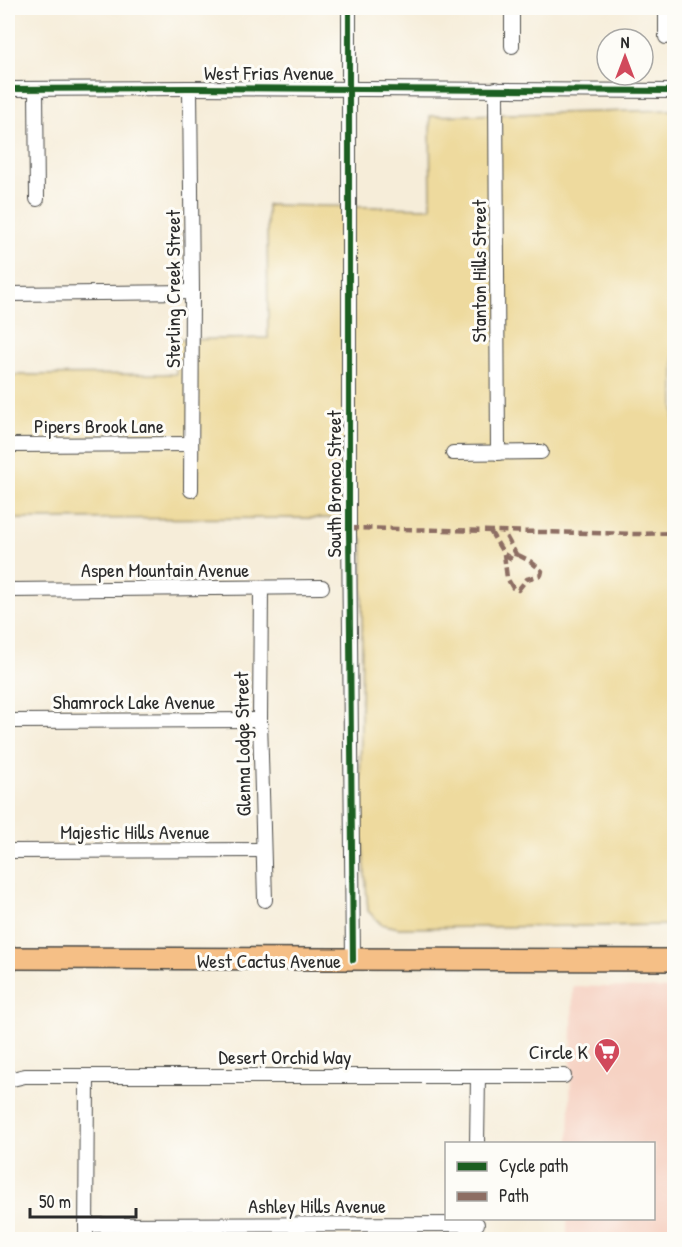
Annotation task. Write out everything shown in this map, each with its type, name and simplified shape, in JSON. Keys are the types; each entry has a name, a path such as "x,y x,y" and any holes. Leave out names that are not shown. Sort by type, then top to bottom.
{"main road":[{"name":"West Cactus Avenue","path":"8,958 675,960"}],"street":[{"name":"South Bronco Street","path":"349,8 349,505 353,960"},
{"path":"512,8 512,46"},
{"path":"666,8 666,37"},
{"name":"Sterling Creek Street","path":"190,88 191,490"},
{"name":"West Frias Avenue","path":"8,89 675,91"},
{"path":"36,89 37,199"},
{"name":"Stanton Hills Street","path":"496,89 498,453"},
{"path":"8,294 192,292"},
{"name":"Pipers Brook Lane","path":"8,446 191,444"},
{"path":"453,453 541,453"},
{"name":"Aspen Mountain Avenue","path":"8,590 322,587"},
{"name":"Glenna Lodge Street","path":"261,588 260,720 265,900"},
{"name":"Shamrock Lake Avenue","path":"8,721 260,720"},
{"name":"Majestic Hills Avenue","path":"8,851 263,850"},
{"name":"Desert Orchid Way","path":"8,1080 25,1076 564,1076"},
{"path":"86,1232 87,1076"},
{"path":"477,1142 478,1076"},
{"path":"476,1239 477,1221"},
{"name":"Ashley Hills Avenue","path":"86,1232 477,1221"}],"shaded area":[{"path":"573,986 674,989 674,1239 567,1239 567,1220 655,1220 655,1142 569,1142"}],"sand":[{"path":"674,110 674,925 399,928 381,924 368,911 360,808 363,540 340,518 8,519 8,375 176,374 177,340 268,338 267,205 431,208 430,116"}],"marked path":[{"path":"349,528 674,533"},
{"path":"490,531 504,554 512,559 516,554 503,531"},
{"path":"504,554 507,578 513,588 518,590 527,579 541,575 542,571 530,561 516,554"}],"cycle path":[{"path":"349,8 349,528 353,960"},
{"path":"8,89 674,91"}],"place":[{"name":"Circle K","path":"607,1074"}]}
